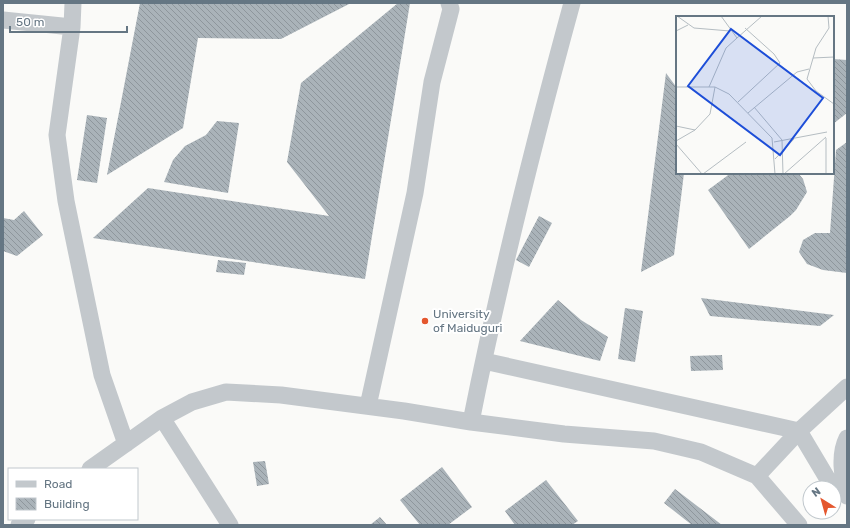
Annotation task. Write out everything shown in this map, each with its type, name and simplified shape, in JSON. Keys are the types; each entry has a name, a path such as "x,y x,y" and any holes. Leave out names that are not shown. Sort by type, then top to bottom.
{"street":[{"path":"73,3 72,27 57,135 66,201 102,375 126,444"},
{"path":"368,406 415,193 432,82 451,9 449,3"},
{"path":"471,422 538,125 572,3"},
{"path":"3,20 72,27"},
{"path":"484,361 799,431 829,480"},
{"path":"757,476 799,431 847,387"},
{"path":"91,468 162,418 192,402 226,392 281,395 564,434 654,442 701,452 757,476 799,525"},
{"path":"162,418 230,525"},
{"path":"847,438 844,444 841,472 847,496"}],"building":[{"path":"140,3 351,3 281,39 198,38 183,128 107,175"},
{"path":"398,3 410,3 365,279 93,238 148,188 329,216 287,162 301,83"},
{"path":"834,59 847,60 847,113 834,123"},
{"path":"666,73 676,87 676,174 684,174 674,255 641,272"},
{"path":"87,115 107,118 97,183 77,180"},
{"path":"217,121 239,123 228,193 164,182 173,160 185,146 206,135"},
{"path":"847,142 847,273 823,270 807,264 799,252 803,240 815,233 830,233 836,150"},
{"path":"730,174 799,174 803,179 807,192 796,210 790,216 749,249 708,190"},
{"path":"24,211 43,235 17,256 3,251 3,218 14,220"},
{"path":"539,216 552,223 529,267 516,260"},
{"path":"218,260 246,263 244,275 216,272"},
{"path":"701,298 834,315 820,326 710,316"},
{"path":"558,300 581,320 608,337 600,361 520,341"},
{"path":"625,308 643,311 635,362 618,359"},
{"path":"722,355 723,370 691,371 690,356"},
{"path":"265,461 269,484 257,486 253,462"},
{"path":"442,467 472,507 448,525 420,525 400,500"},
{"path":"546,480 578,521 572,525 515,525 505,511"},
{"path":"675,489 722,525 692,525 664,503"},
{"path":"380,517 387,525 370,525"}],"place":[{"name":"University of Maiduguri","path":"425,321"}]}
